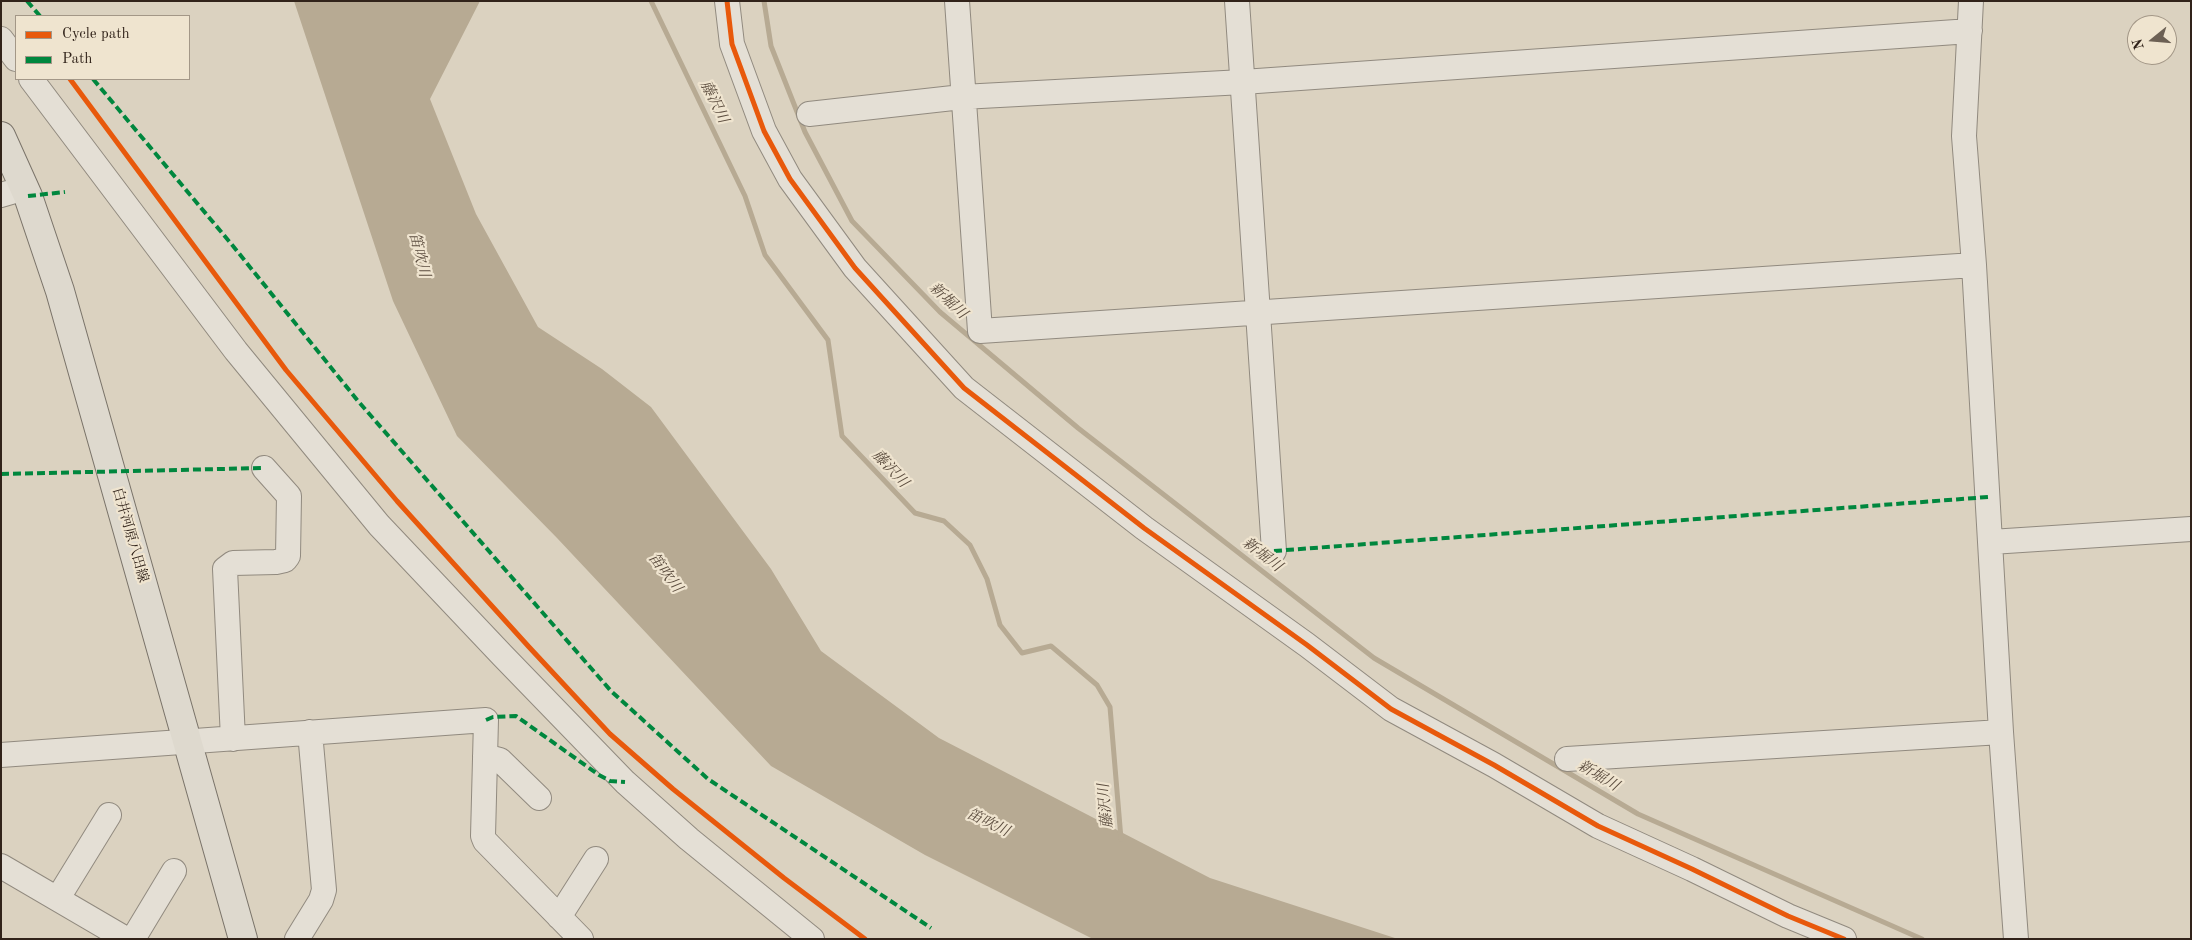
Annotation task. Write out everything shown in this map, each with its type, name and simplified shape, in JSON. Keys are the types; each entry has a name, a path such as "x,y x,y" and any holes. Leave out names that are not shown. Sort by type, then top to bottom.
{"main road":[{"name":"白井河原八田線","path":"1,136 13,192 60,291 243,939"}],"street":[{"path":"727,1 732,44 764,131 790,178 855,268 964,388 1144,528 1307,645 1390,708 1494,765 1598,826 1788,916 1844,939"},
{"path":"957,1 962,97 980,331 1259,314 1974,265"},
{"path":"1237,1 1274,551"},
{"path":"1971,1 1964,136 1974,265 2001,732 2016,939"},
{"path":"809,114 962,97 1243,82 1970,31"},
{"path":"1,39 15,58"},
{"path":"32,80 236,351 379,525 626,782 689,839 812,939"},
{"path":"233,738 226,569 233,563 276,562 285,560 288,556 289,496 264,468"},
{"path":"1991,542 2191,528"},
{"path":"1,755 486,720 483,836 485,842 581,939"},
{"path":"297,939 321,900 324,890 310,732"},
{"path":"1567,759 2001,732"},
{"path":"485,756 500,760 539,798"},
{"path":"58,898 109,815"},
{"path":"559,917 596,859"},
{"path":"1,866 126,939"},
{"path":"133,939 174,871"}],"water":[{"name":"笛吹川","path":"294,1 480,1 430,99 476,214 538,327 602,369 651,407 771,569 821,651 939,738 1210,878 1398,939 1093,939 925,855 771,766 557,538 457,436 393,301"}],"waterway":[{"name":"藤沢川","path":"651,1 745,196 765,255 828,340 842,436 915,513 944,521 970,545 987,579 1000,625 1022,653 1051,646 1097,685 1110,707 1121,839"},
{"name":"新堀川","path":"764,1 771,46 805,132 852,221 940,312 1078,428 1374,658 1638,814 1922,939"}],"marked path":[{"path":"27,1 39,15"},
{"path":"94,80 233,246 358,401 611,691 708,779 931,928"},
{"path":"28,196 65,192"},
{"path":"1,474 264,468"},
{"path":"1274,551 1988,497"},
{"path":"486,720 493,717 516,716 599,775 610,781 625,782"}],"cycle path":[{"path":"727,1 732,44 764,131 790,179 855,268 964,388 1144,528 1307,645 1391,709 1494,765 1598,826 1788,916 1844,939"},
{"path":"71,80 286,370 397,501 529,647 610,734 673,789 784,878 865,939"}]}
